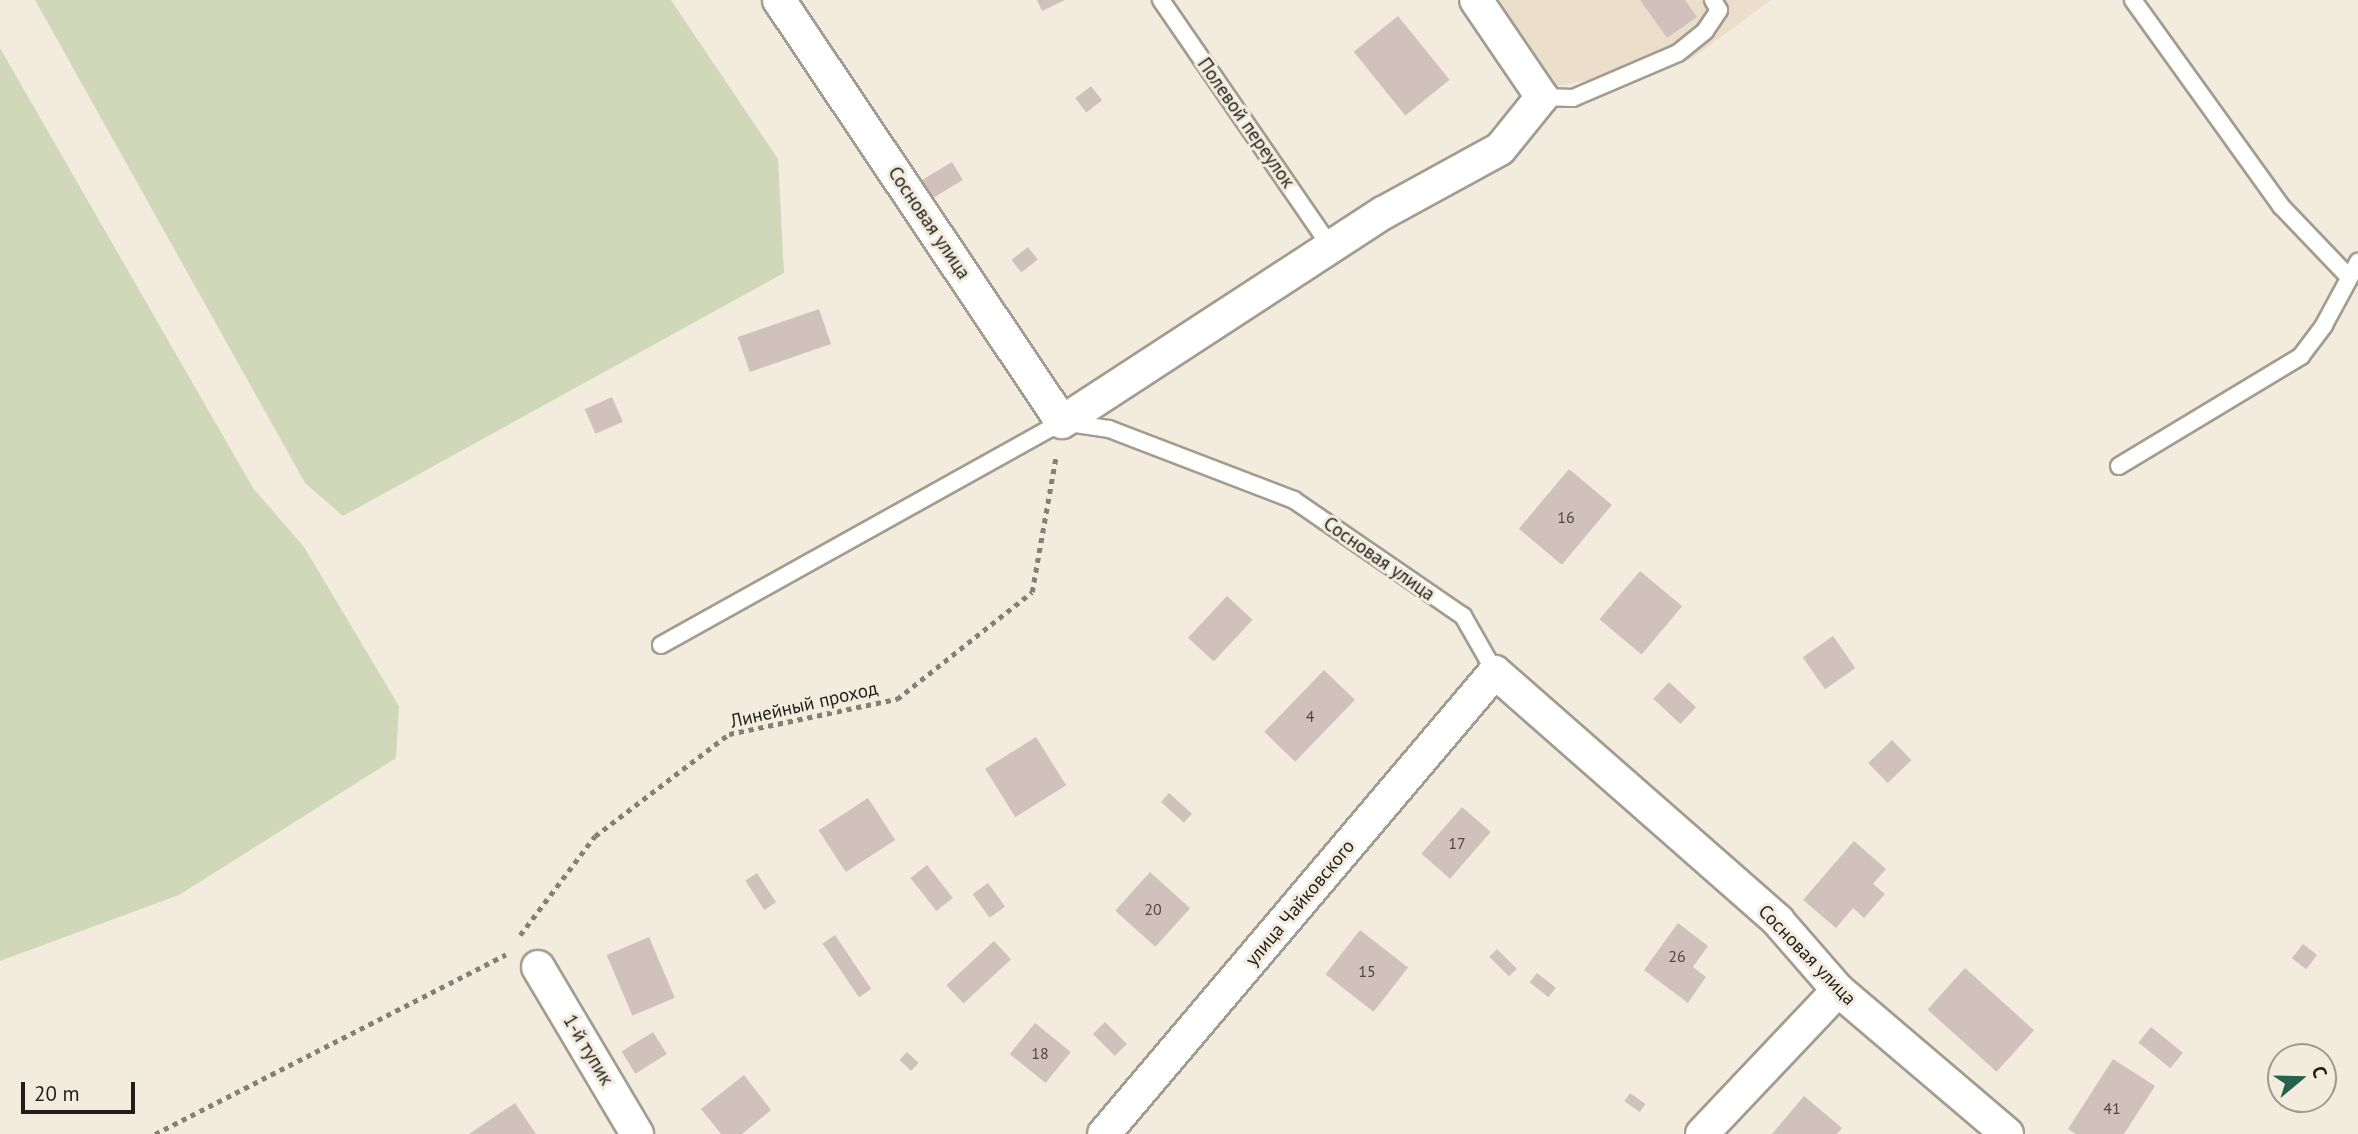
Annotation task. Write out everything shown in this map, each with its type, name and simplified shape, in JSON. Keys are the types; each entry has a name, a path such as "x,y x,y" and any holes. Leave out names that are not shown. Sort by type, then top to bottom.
{"street":[{"name":"Сосновая улица","path":"779,0 1062,422"},
{"path":"1062,422 1383,213 1500,149 1542,97 1476,0"},
{"name":"Сосновая улица","path":"1495,672 1778,921 1838,990 2007,1134"},
{"name":"улица Чайковского","path":"1104,1134 1495,672"},
{"name":"1-й тупик","path":"538,967 637,1134"},
{"path":"1702,1134 1838,990"}],"lane":[{"name":"Полевой переулок","path":"1161,0 1331,247"},
{"path":"1542,97 1573,98 1678,53 1719,10 1713,0"},
{"path":"2119,466 2301,356 2324,325 2353,269 2281,206 2133,0"},
{"path":"661,646 1062,422"},
{"name":"Сосновая улица","path":"1062,422 1109,429 1294,500 1463,616 1495,672"}],"path":[{"name":"Линейный проход","path":"507,953 595,836 729,734 897,699 1032,592 1062,422"},
{"path":"155,1134 507,953 538,967"}],"shaded area":[{"path":"1497,0 1771,0 1690,60 1554,87"}],"green space":[{"path":"35,0 671,0 778,159 784,273 343,516 305,483"},
{"path":"0,48 253,488 304,547 399,706 396,758 179,895 0,961"}],"building":[{"path":"1037,0 1065,0 1042,11"},
{"path":"1640,0 1685,0 1697,17 1667,38"},
{"path":"1398,16 1450,80 1405,116 1354,52"},
{"path":"1091,86 1102,100 1086,112 1075,98"},
{"path":"952,162 963,180 910,212 899,194"},
{"path":"1028,247 1038,260 1021,273 1011,260"},
{"path":"819,309 831,344 750,372 738,337"},
{"path":"612,397 623,422 596,434 585,409"},
{"path":"1569,469 1612,505 1562,565 1519,529"},
{"path":"1640,571 1682,606 1642,655 1600,619"},
{"path":"1227,596 1253,620 1214,662 1188,638"},
{"path":"1833,636 1855,668 1825,689 1803,657"},
{"path":"1324,670 1355,700 1295,762 1264,732"},
{"path":"1669,682 1696,707 1680,724 1653,699"},
{"path":"1036,737 1066,785 1015,817 985,769"},
{"path":"1892,740 1911,760 1888,783 1868,763"},
{"path":"1169,793 1192,814 1184,823 1161,802"},
{"path":"868,798 895,840 846,872 819,830"},
{"path":"1462,807 1491,832 1450,879 1421,854"},
{"path":"1854,841 1886,869 1873,884 1885,894 1864,918 1853,908 1836,928 1803,900"},
{"path":"927,865 953,898 936,911 910,878"},
{"path":"1150,872 1190,908 1155,947 1115,911"},
{"path":"757,873 776,902 764,910 745,881"},
{"path":"988,883 1005,906 990,918 973,894"},
{"path":"1678,923 1708,946 1693,967 1706,977 1688,1003 1644,970"},
{"path":"1360,930 1408,968 1374,1012 1326,974"},
{"path":"835,935 871,989 859,997 823,943"},
{"path":"649,937 675,998 632,1016 607,955"},
{"path":"994,941 1011,959 964,1004 946,985"},
{"path":"2303,944 2317,955 2306,969 2292,958"},
{"path":"1497,949 1517,969 1509,977 1489,957"},
{"path":"1965,968 2034,1030 1997,1072 1928,1010"},
{"path":"1537,973 1556,988 1549,997 1530,982"},
{"path":"1105,1022 1127,1044 1115,1056 1093,1034"},
{"path":"1035,1023 1071,1052 1046,1083 1010,1054"},
{"path":"2151,1027 2183,1053 2170,1068 2138,1043"},
{"path":"653,1032 667,1054 635,1074 622,1052"},
{"path":"907,1052 919,1063 911,1071 899,1060"},
{"path":"2113,1059 2155,1086 2124,1134 2076,1134 2068,1129"},
{"path":"744,1075 771,1110 742,1134 721,1134 701,1109"},
{"path":"1630,1093 1646,1104 1640,1112 1624,1101"},
{"path":"1804,1096 1842,1128 1837,1134 1772,1134"},
{"path":"515,1103 536,1134 469,1134"}]}
